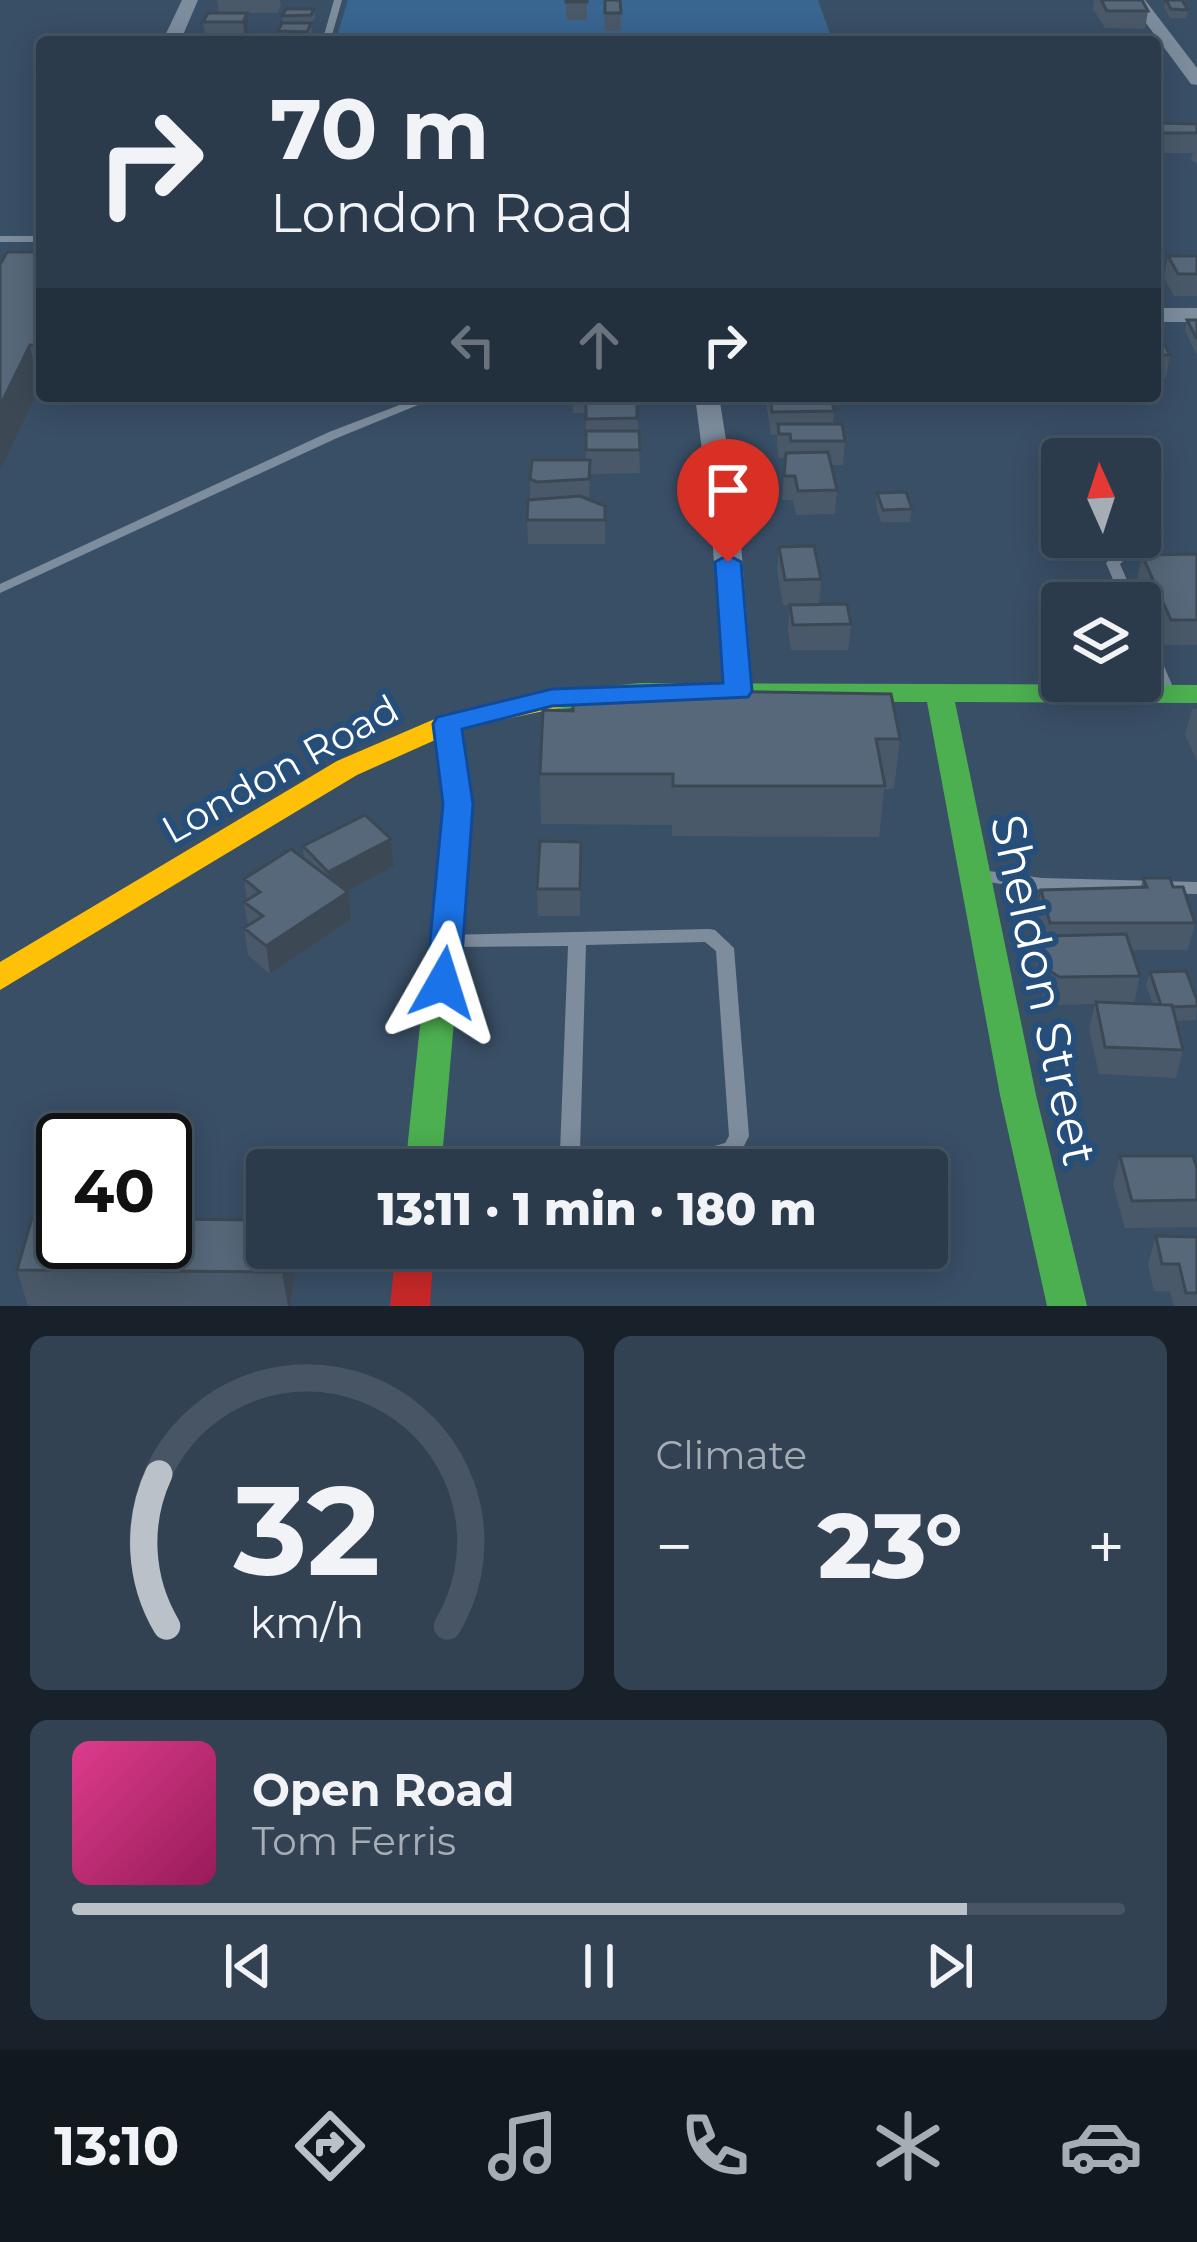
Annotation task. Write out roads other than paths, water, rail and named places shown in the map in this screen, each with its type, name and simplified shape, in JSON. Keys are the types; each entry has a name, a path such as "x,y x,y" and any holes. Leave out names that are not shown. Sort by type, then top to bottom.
{"street":[{"path":"174,36 190,0"},
{"path":"1137,0 1197,80"},
{"path":"1161,315 1197,315"},
{"path":"708,402 724,520 738,691"},
{"name":"London Road","path":"0,978 347,768 447,724 552,698 738,691 1197,694"},
{"name":"Sheldon Street","path":"939,692 972,874 1066,1306"},
{"path":"425,1149 458,804 447,724"},
{"path":"410,1306 414,1269"}],"lane":[{"path":"328,36 338,0"},
{"path":"0,239 36,239"},
{"path":"0,589 333,435 418,402"},
{"path":"1161,677 1168,694"},
{"path":"972,874 1042,884 1197,888"},
{"path":"448,940 709,935 725,948 739,1136 732,1149"},
{"path":"571,1149 577,939"}]}
